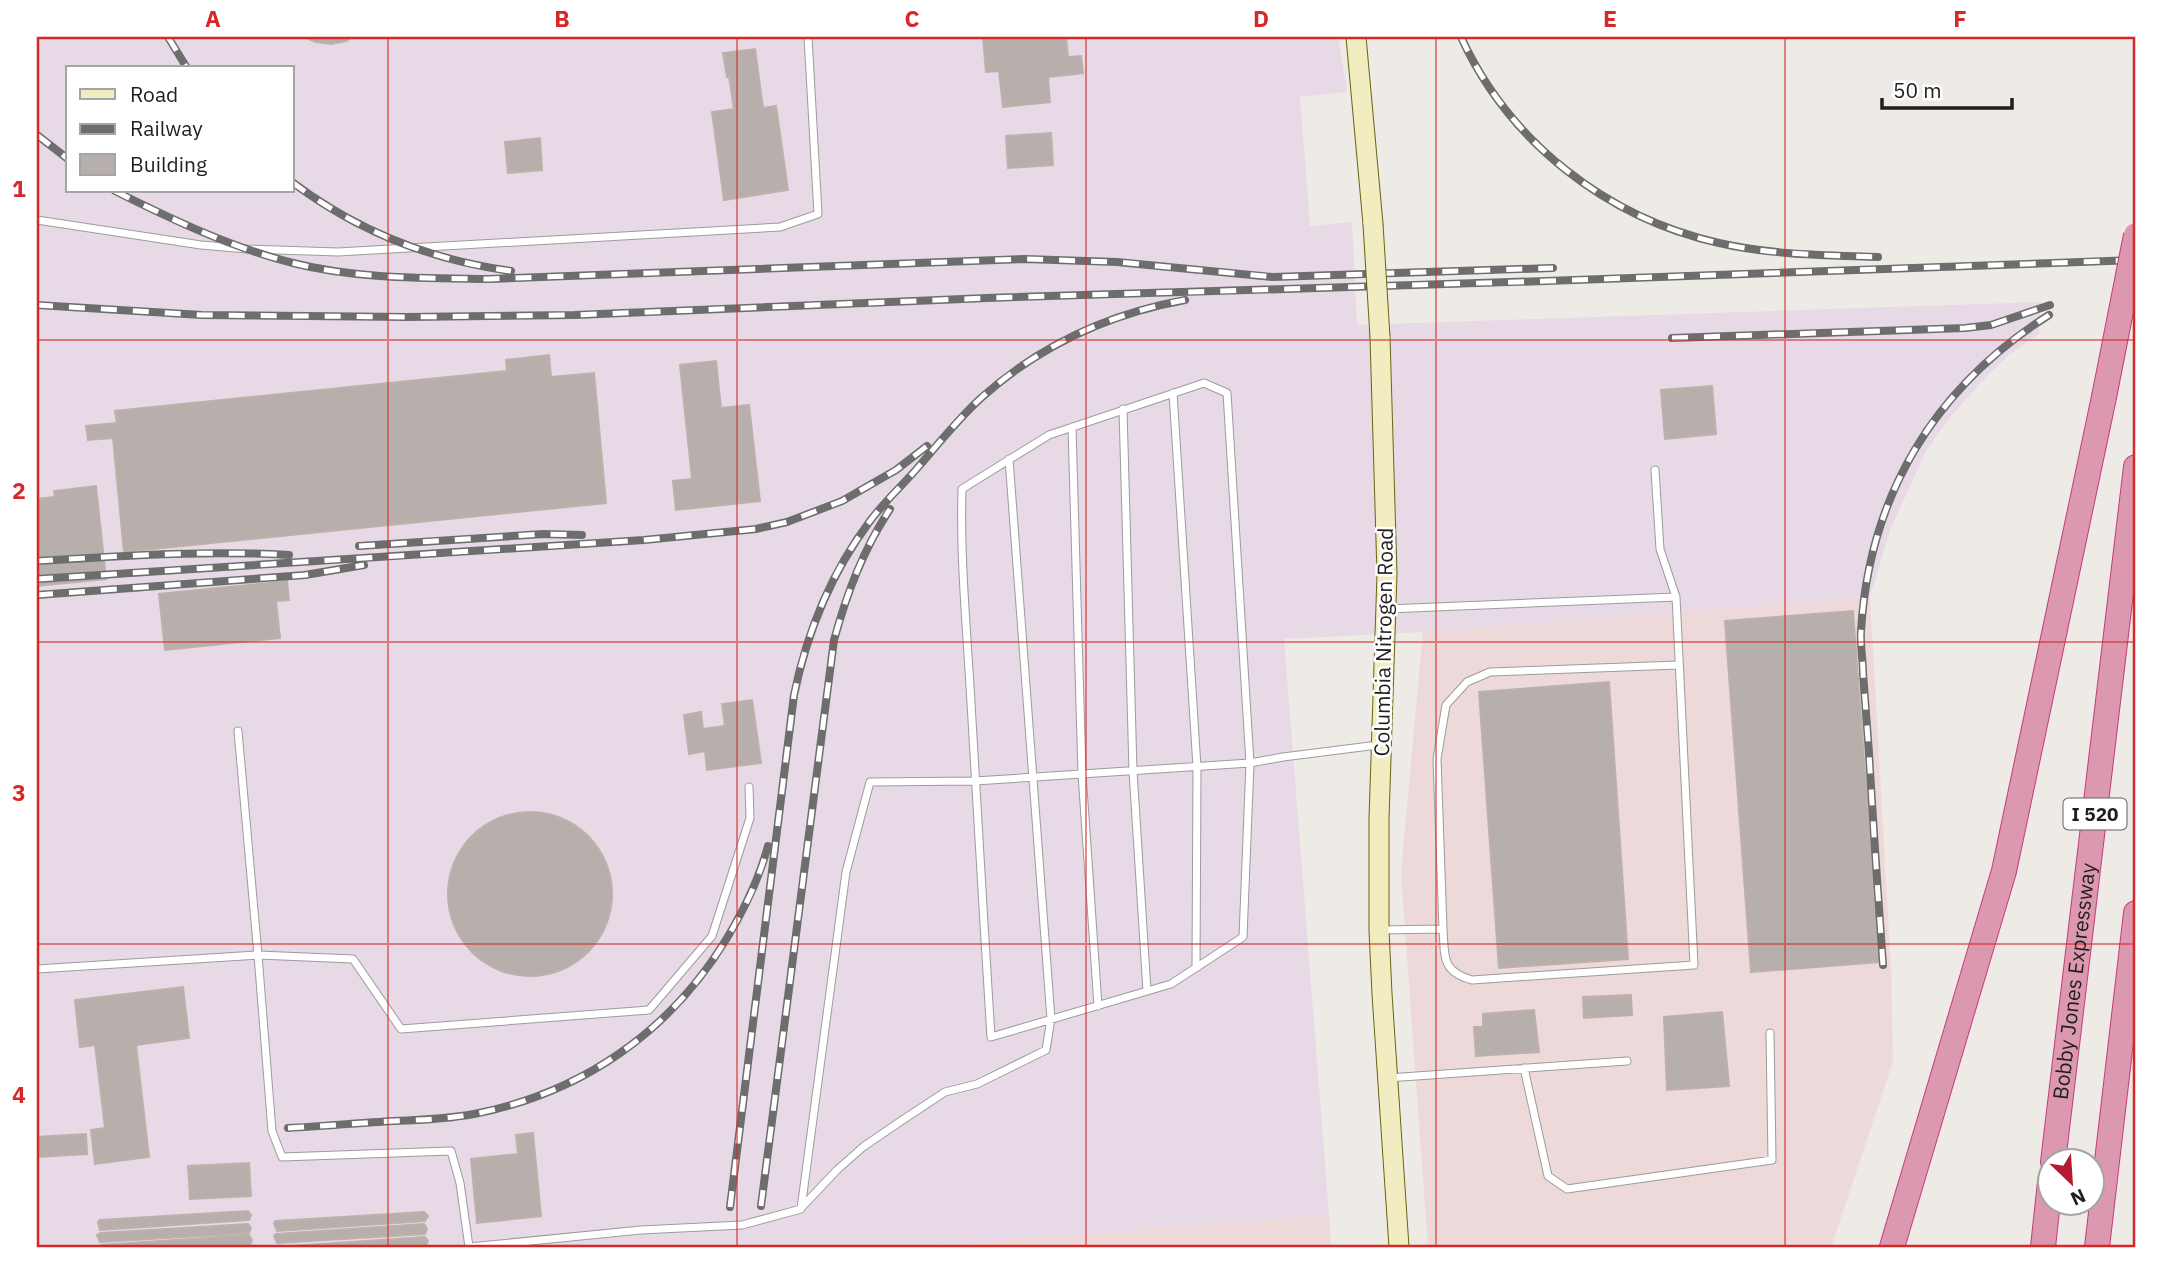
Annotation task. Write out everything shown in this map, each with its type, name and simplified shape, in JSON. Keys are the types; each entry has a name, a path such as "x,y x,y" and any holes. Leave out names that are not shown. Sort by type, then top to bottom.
{"highway":[{"path":"1892,1247 2004,871 2136,236"},
{"name":"Bobby Jones Expressway","path":"2055,1148 2136,467"},
{"path":"2097,1247 2136,913"},
{"path":"2043,1247 2046,1218"}],"street":[{"name":"Columbia Nitrogen Road","path":"1356,37 1373,224 1386,499 1379,930 1399,1247"}],"lane":[{"path":"37,220 201,245 338,252 780,227 818,214 808,37"},
{"path":"1204,383 1227,393 1250,763 1243,937 1171,984 991,1037 961,526 962,489 1049,435 1122,410 1204,383"},
{"path":"1173,393 1197,767 1196,968"},
{"path":"1122,410 1133,771 1147,991"},
{"path":"1072,426 1082,774 1098,1006"},
{"path":"238,731 272,1131 282,1157 451,1151 460,1183 468,1247 641,1230 741,1225 801,1209 837,1170 863,1147 945,1092 977,1084 1046,1050 1051,1019 1009,459"},
{"path":"1656,470 1660,549 1676,597 1694,965 1472,980 1450,970 1445,961 1443,929 1437,759 1447,705 1467,682 1490,672 1678,665"},
{"path":"1386,609 1676,597"},
{"path":"801,1209 846,872 870,782 975,781 1197,767 1250,763 1383,744"},
{"path":"37,969 258,955 353,958 401,1029 649,1010 712,936 750,817 749,787"},
{"path":"1379,930 1443,929"},
{"path":"1524,1068 1548,1176 1567,1189 1772,1160 1770,1033"},
{"path":"1387,1078 1627,1061"}],"shaded area":[{"path":"37,37 1338,37 1347,92 1300,97 1310,226 1352,222 1357,325 2041,302 2039,334 2010,354 1987,376 1951,416 1926,451 1890,530 1870,597 1423,632 1284,639 1329,1215 908,1247 37,1247"},
{"path":"1870,597 1891,970 1893,1061 1831,1247 1428,1247 1401,873 1423,632"},
{"path":"1329,1215 1331,1247 915,1247 968,1242"}],"building":[{"path":"304,37 352,37 331,44"},
{"path":"983,37 1066,37 1068,57 1081,56 1083,73 1048,77 1050,102 1003,107 999,71 986,72"},
{"path":"755,49 763,108 776,106 788,190 724,200 712,112 734,109 723,53"},
{"path":"1051,133 1053,165 1008,168 1006,136"},
{"path":"540,138 542,170 508,173 505,142"},
{"path":"549,355 551,377 594,373 606,503 124,552 113,438 88,440 86,426 117,423 115,411 507,371 506,360"},
{"path":"716,361 721,408 749,405 760,501 676,510 673,481 692,479 680,365"},
{"path":"1712,386 1716,434 1665,439 1661,390"},
{"path":"96,486 106,579 37,586 37,499 55,497 54,491"},
{"path":"287,581 289,600 276,601 280,638 165,650 159,594"},
{"path":"1853,611 1879,962 1751,972 1725,621"},
{"path":"1609,682 1628,959 1499,968 1479,692"},
{"path":"752,700 761,763 707,770 705,751 689,754 684,715 701,712 703,729 725,726 722,704"},
{"path":"530,812 562,818 576,825 588,836 599,848 606,862 612,894 606,926 599,940 588,952 576,963 562,970 530,976 498,970 484,963 472,952 461,940 454,926 448,894 454,862 461,848 472,836 484,825 498,818"},
{"path":"183,987 189,1038 136,1045 149,1157 95,1164 91,1130 105,1128 95,1045 80,1047 75,1000"},
{"path":"1631,995 1632,1015 1584,1018 1583,997"},
{"path":"1534,1010 1539,1052 1476,1056 1474,1027 1483,1027 1483,1014"},
{"path":"1722,1012 1729,1086 1667,1090 1664,1017"},
{"path":"533,1133 541,1216 477,1223 471,1159 518,1154 516,1135"},
{"path":"86,1134 87,1154 37,1157 37,1137"},
{"path":"249,1163 251,1196 190,1199 188,1166"},
{"path":"248,1211 251,1215 249,1220 100,1230 98,1222 100,1220"},
{"path":"424,1212 428,1216 425,1221 277,1231 274,1223 276,1221"},
{"path":"248,1224 251,1228 249,1233 100,1242 97,1235 100,1233"},
{"path":"424,1224 427,1229 425,1234 277,1243 274,1236 276,1234"},
{"path":"249,1235 252,1240 250,1245 98,1247 101,1245"},
{"path":"425,1237 428,1241 426,1246 276,1247"}],"railway":[{"path":"168,37 186,66"},
{"path":"1461,37 1481,75 1506,110 1534,142 1566,170 1601,195 1638,215 1678,231 1739,247 1798,254 1878,257"},
{"path":"37,135 66,157"},
{"path":"294,183 342,215 396,241 452,259 511,271"},
{"path":"117,192 202,232 270,257 317,268 390,277 489,279 1025,259 1117,262 1273,277 1553,268"},
{"path":"37,305 202,315 575,315 987,298 2136,260"},
{"path":"730,1207 794,695 813,626 832,582 856,541 876,514 965,414 1003,379 1051,348 1102,323 1185,300"},
{"path":"1672,338 1965,328 1991,325 2050,305"},
{"path":"1883,965 1861,636 1867,581 1878,534 1894,490 1915,449 1942,411 1973,376 2009,344 2049,315"},
{"path":"37,579 644,540 756,529 787,522 842,501 896,470 927,446"},
{"path":"761,1206 834,640 857,572 890,509"},
{"path":"359,546 543,534 582,535"},
{"path":"37,561 194,553 289,555"},
{"path":"37,595 305,575 364,565"},
{"path":"288,1128 474,1114 551,1091 586,1074 620,1053 650,1029 679,1002 704,972 746,904 768,846"}]}
